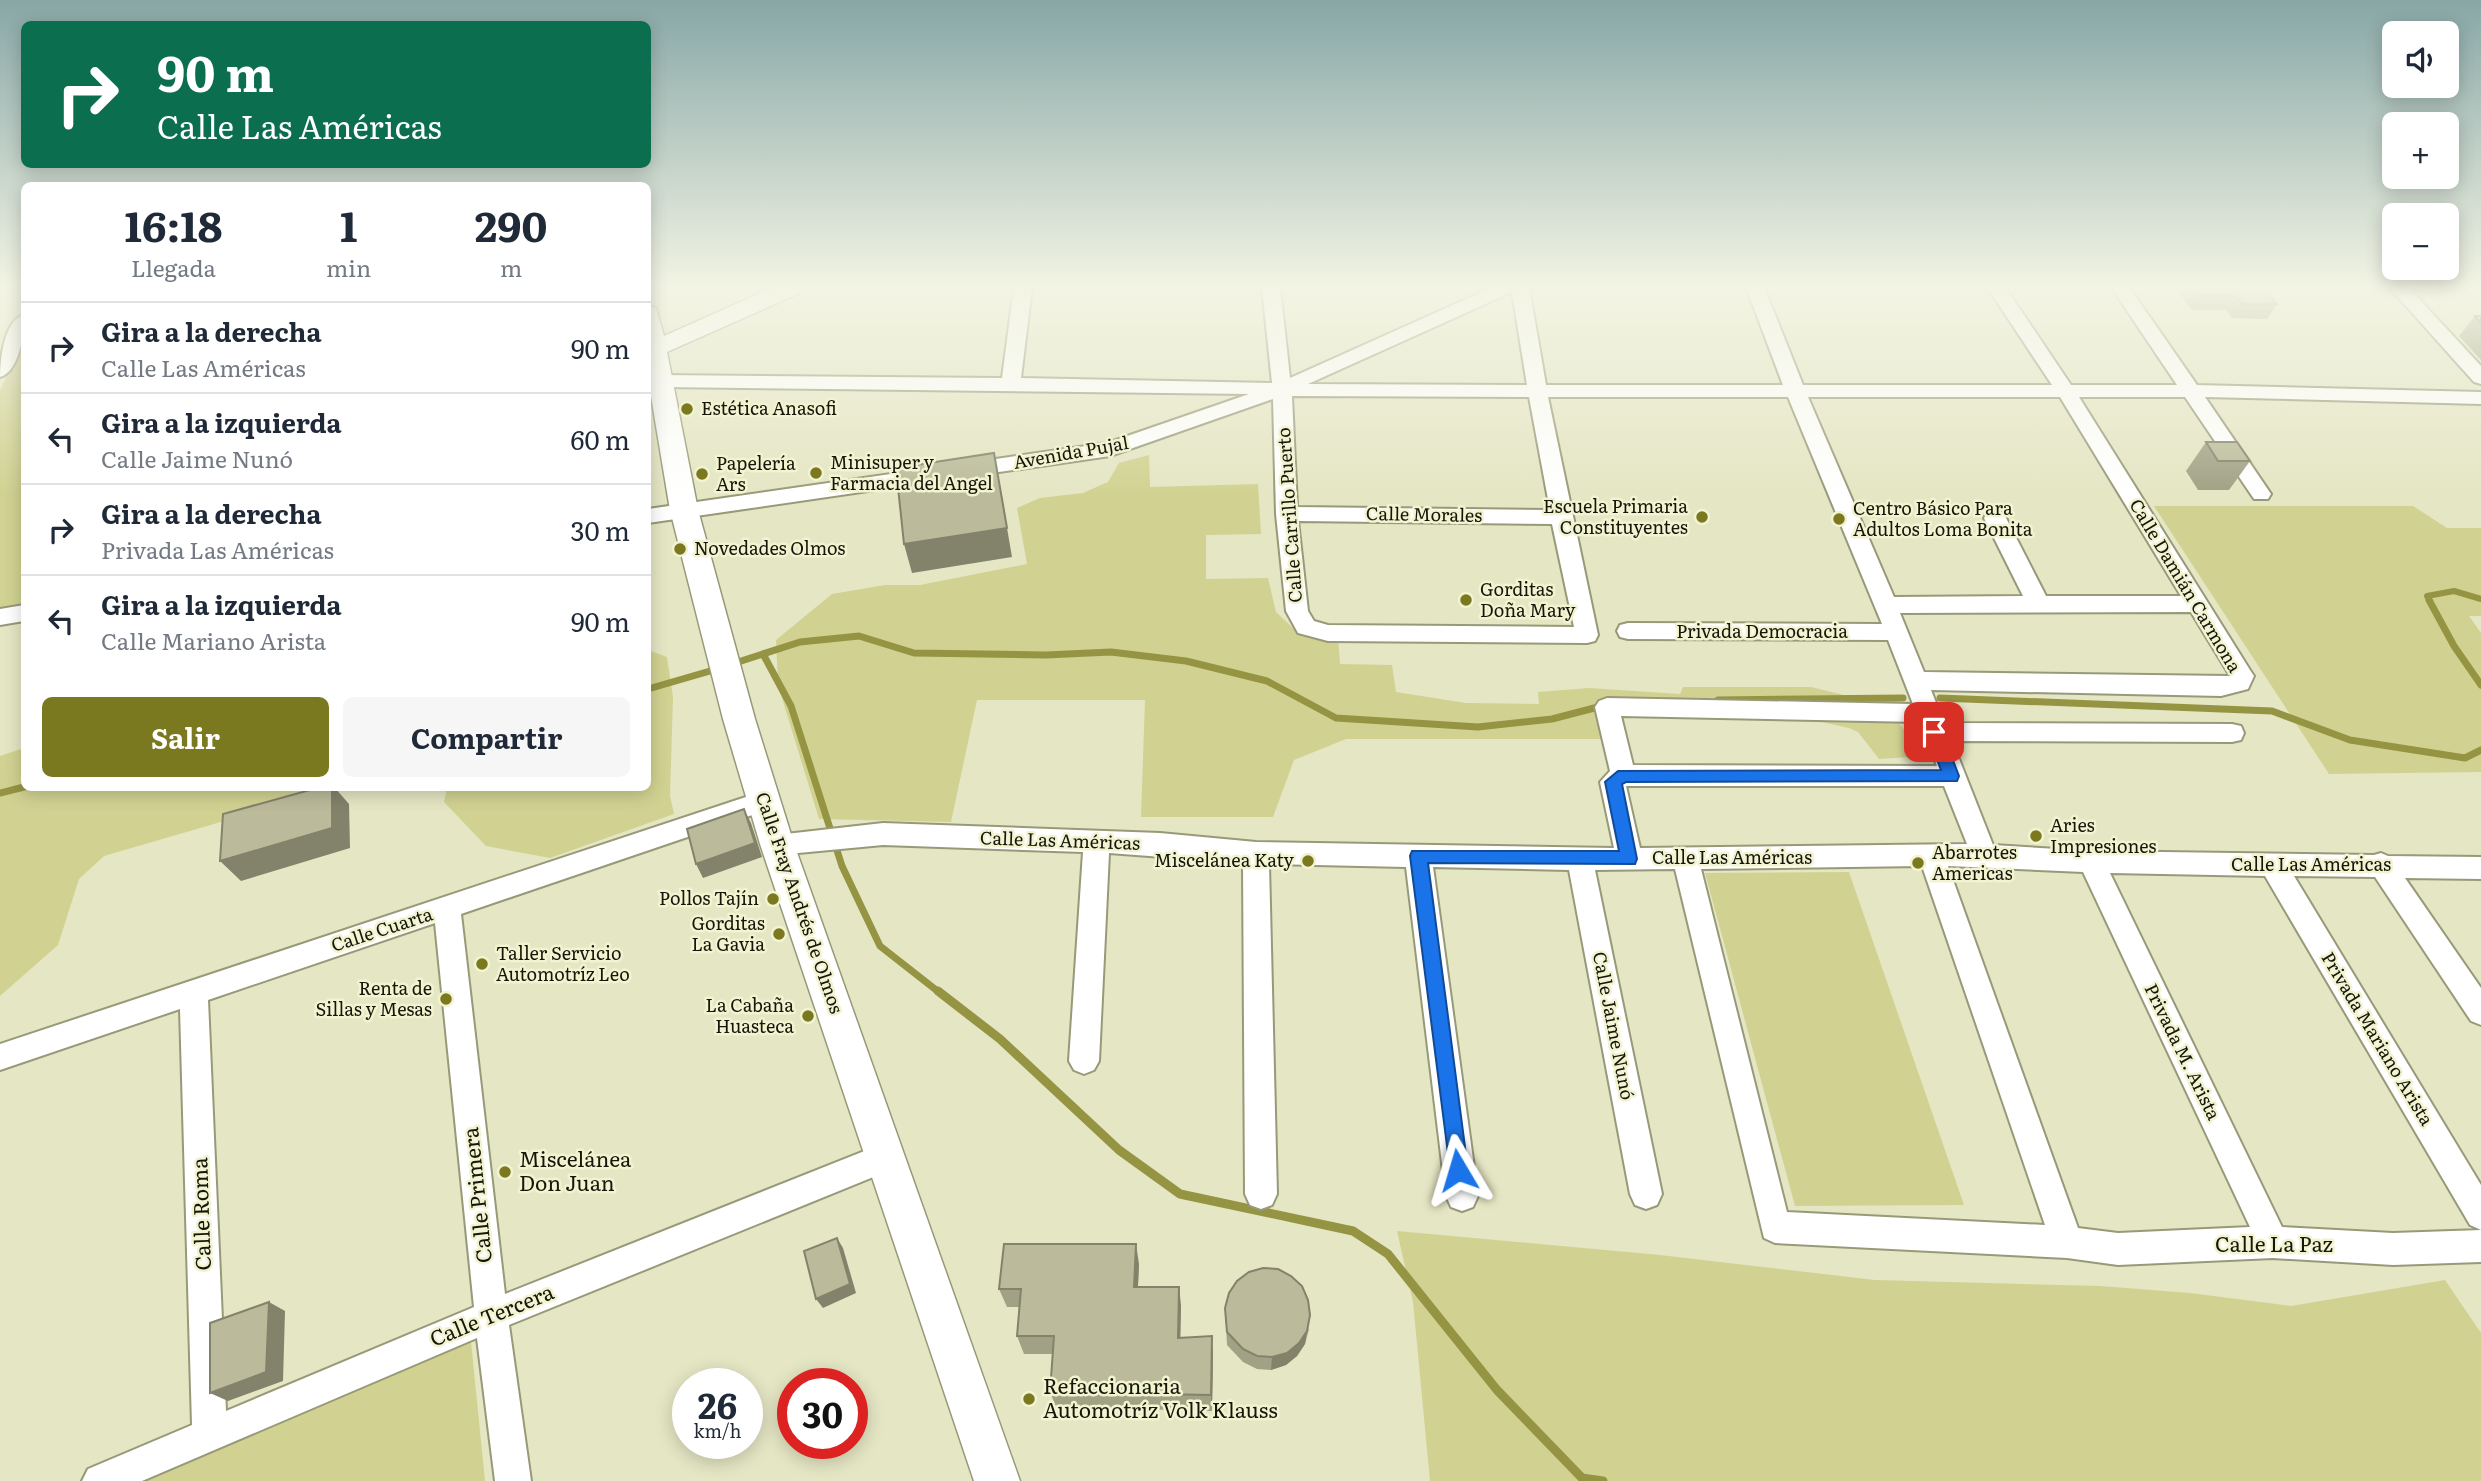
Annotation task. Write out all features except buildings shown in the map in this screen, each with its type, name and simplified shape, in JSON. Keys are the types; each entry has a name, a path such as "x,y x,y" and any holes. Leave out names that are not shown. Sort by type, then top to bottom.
{"street":[{"name":"Calle Fray Andrés de Olmos","path":"655,356 684,510 739,719 764,801 795,842 887,1157 997,1481"},
{"path":"1011,385 1015,356"},
{"name":"Calle Carrillo Puerto","path":"1278,356 1287,514 1297,611 1306,627 1328,633 1587,635 1560,517"},
{"name":"Avenida Pujal","path":"651,516 1110,449 1282,389 1355,356"},
{"path":"1530,356 1560,517"},
{"path":"1782,356 1886,605 1984,855"},
{"name":"Calle Damián Carmona","path":"1915,681 2221,687 2240,683 2242,676 2042,356"},
{"path":"2168,356 2261,494"},
{"path":"2461,356 2481,378"},
{"path":"660,381 1321,391 2192,391 2481,398"},
{"name":"Calle Morales","path":"1287,514 1560,517"},
{"path":"1995,518 2039,605"},
{"path":"1886,605 2197,604"},
{"path":"0,617 21,614"},
{"name":"Privada Democracia","path":"1628,631 1896,632"},
{"path":"1623,775 1606,707 2232,733"},
{"path":"1629,859 1613,782 1623,775 1951,776"},
{"name":"Calle Cuarta","path":"0,1057 764,801"},
{"name":"Calle Las Américas","path":"795,842 883,834 1160,844 1256,853 1580,859 1932,858 1984,855 2091,862 2381,864 2481,868"},
{"path":"1084,1061 1097,842"},
{"path":"1256,853 1261,1194"},
{"path":"1418,856 1462,1196"},
{"path":"1685,857 1775,1227 2067,1242 1932,858"},
{"name":"Calle Jaime Nunó","path":"1580,859 1646,1194"},
{"name":"Privada M. Arista","path":"2091,862 2273,1242"},
{"path":"2381,864 2481,1012"},
{"name":"Privada Mariano Arista","path":"2273,865 2481,1214"},
{"name":"Calle Primera","path":"447,908 491,1316 513,1481"},
{"name":"Calle Roma","path":"194,992 210,1435"},
{"name":"Calle Tercera","path":"100,1481 491,1316 887,1157"},
{"name":"Calle La Paz","path":"2067,1242 2118,1249 2273,1242 2393,1249 2481,1246"}],"green space":[{"path":"16,356 21,356 21,604 0,608 0,390"},
{"path":"1149,455 1150,487 1258,484 1261,534 1206,535 1206,579 1268,578 1276,612 1294,629 1338,637 1340,664 1392,665 1396,692 1466,703 1539,704 1538,692 1589,688 1680,694 1683,687 1811,687 1885,705 1910,741 1910,757 1879,759 1858,732 1849,728 1763,709 1614,714 1605,739 1346,739 1294,760 1273,817 1141,817 1145,700 977,700 951,822 819,819 778,685 776,640 832,594 885,585 920,585 1027,564 1017,508 1040,498 1083,493 1108,482 1119,463"},
{"path":"2154,506 2413,506 2447,528 2481,528 2481,616 2469,616 2481,633 2481,772 2329,774"},
{"path":"651,651 667,657 673,697 670,796 674,814 550,858 486,846 444,802 446,791 651,791"},
{"path":"21,749 21,791 327,791 104,856 79,879 58,945 0,996 0,756"},
{"path":"1849,872 1964,1205 1795,1206 1705,873"},
{"path":"1397,1231 1660,1255 1875,1280 2100,1286 2190,1293 2291,1306 2445,1280 2481,1333 2481,1481 1430,1481 1413,1302"},
{"path":"471,1342 485,1481 119,1481"}],"waterway":[{"path":"2430,601 2427,596 2454,591 2481,599"},
{"path":"2429,600 2454,646 2481,685"},
{"path":"732,664 800,642 859,636 914,653 1046,655 1111,652 1186,661 1267,681 1336,718 1478,727 1552,719 1602,706"},
{"path":"763,654 791,706 842,866 880,946 940,993"},
{"path":"651,688 717,669"},
{"path":"1718,700 1903,698"},
{"path":"1940,698 2272,711 2350,740 2465,758 2481,750"},
{"path":"0,793 21,788"},
{"path":"938,991 1000,1039 1119,1150 1180,1194 1353,1231 1388,1254 1497,1390 1582,1478 1603,1481"}],"place":[{"name":"Estética Anasofi","path":"687,409"},
{"name":"Minisuper y Farmacia del Angel","path":"816,473"},
{"name":"Papelería Ars","path":"702,474"},
{"name":"Escuela Primaria Constituyentes","path":"1702,517"},
{"name":"Centro Básico Para Adultos Loma Bonita","path":"1839,519"},
{"name":"Novedades Olmos","path":"680,549"},
{"name":"Gorditas Doña Mary","path":"1466,600"},
{"name":"Aries Impresiones","path":"2036,836"},
{"name":"Miscelánea Katy","path":"1308,861"},
{"name":"Abarrotes Americas","path":"1918,863"},
{"name":"Pollos Tajín","path":"773,899"},
{"name":"Gorditas La Gavia","path":"779,934"},
{"name":"Taller Servicio Automotríz Leo","path":"482,964"},
{"name":"Renta de Sillas y Mesas","path":"446,999"},
{"name":"La Cabaña Huasteca","path":"808,1016"},
{"name":"Miscelánea Don Juan","path":"505,1172"},
{"name":"Refaccionaria Automotríz Volk Klauss","path":"1029,1399"}],"route":[{"path":"1458,1170 1418,856 1629,859 1613,782 1623,775 1951,776 1934,732"}]}
